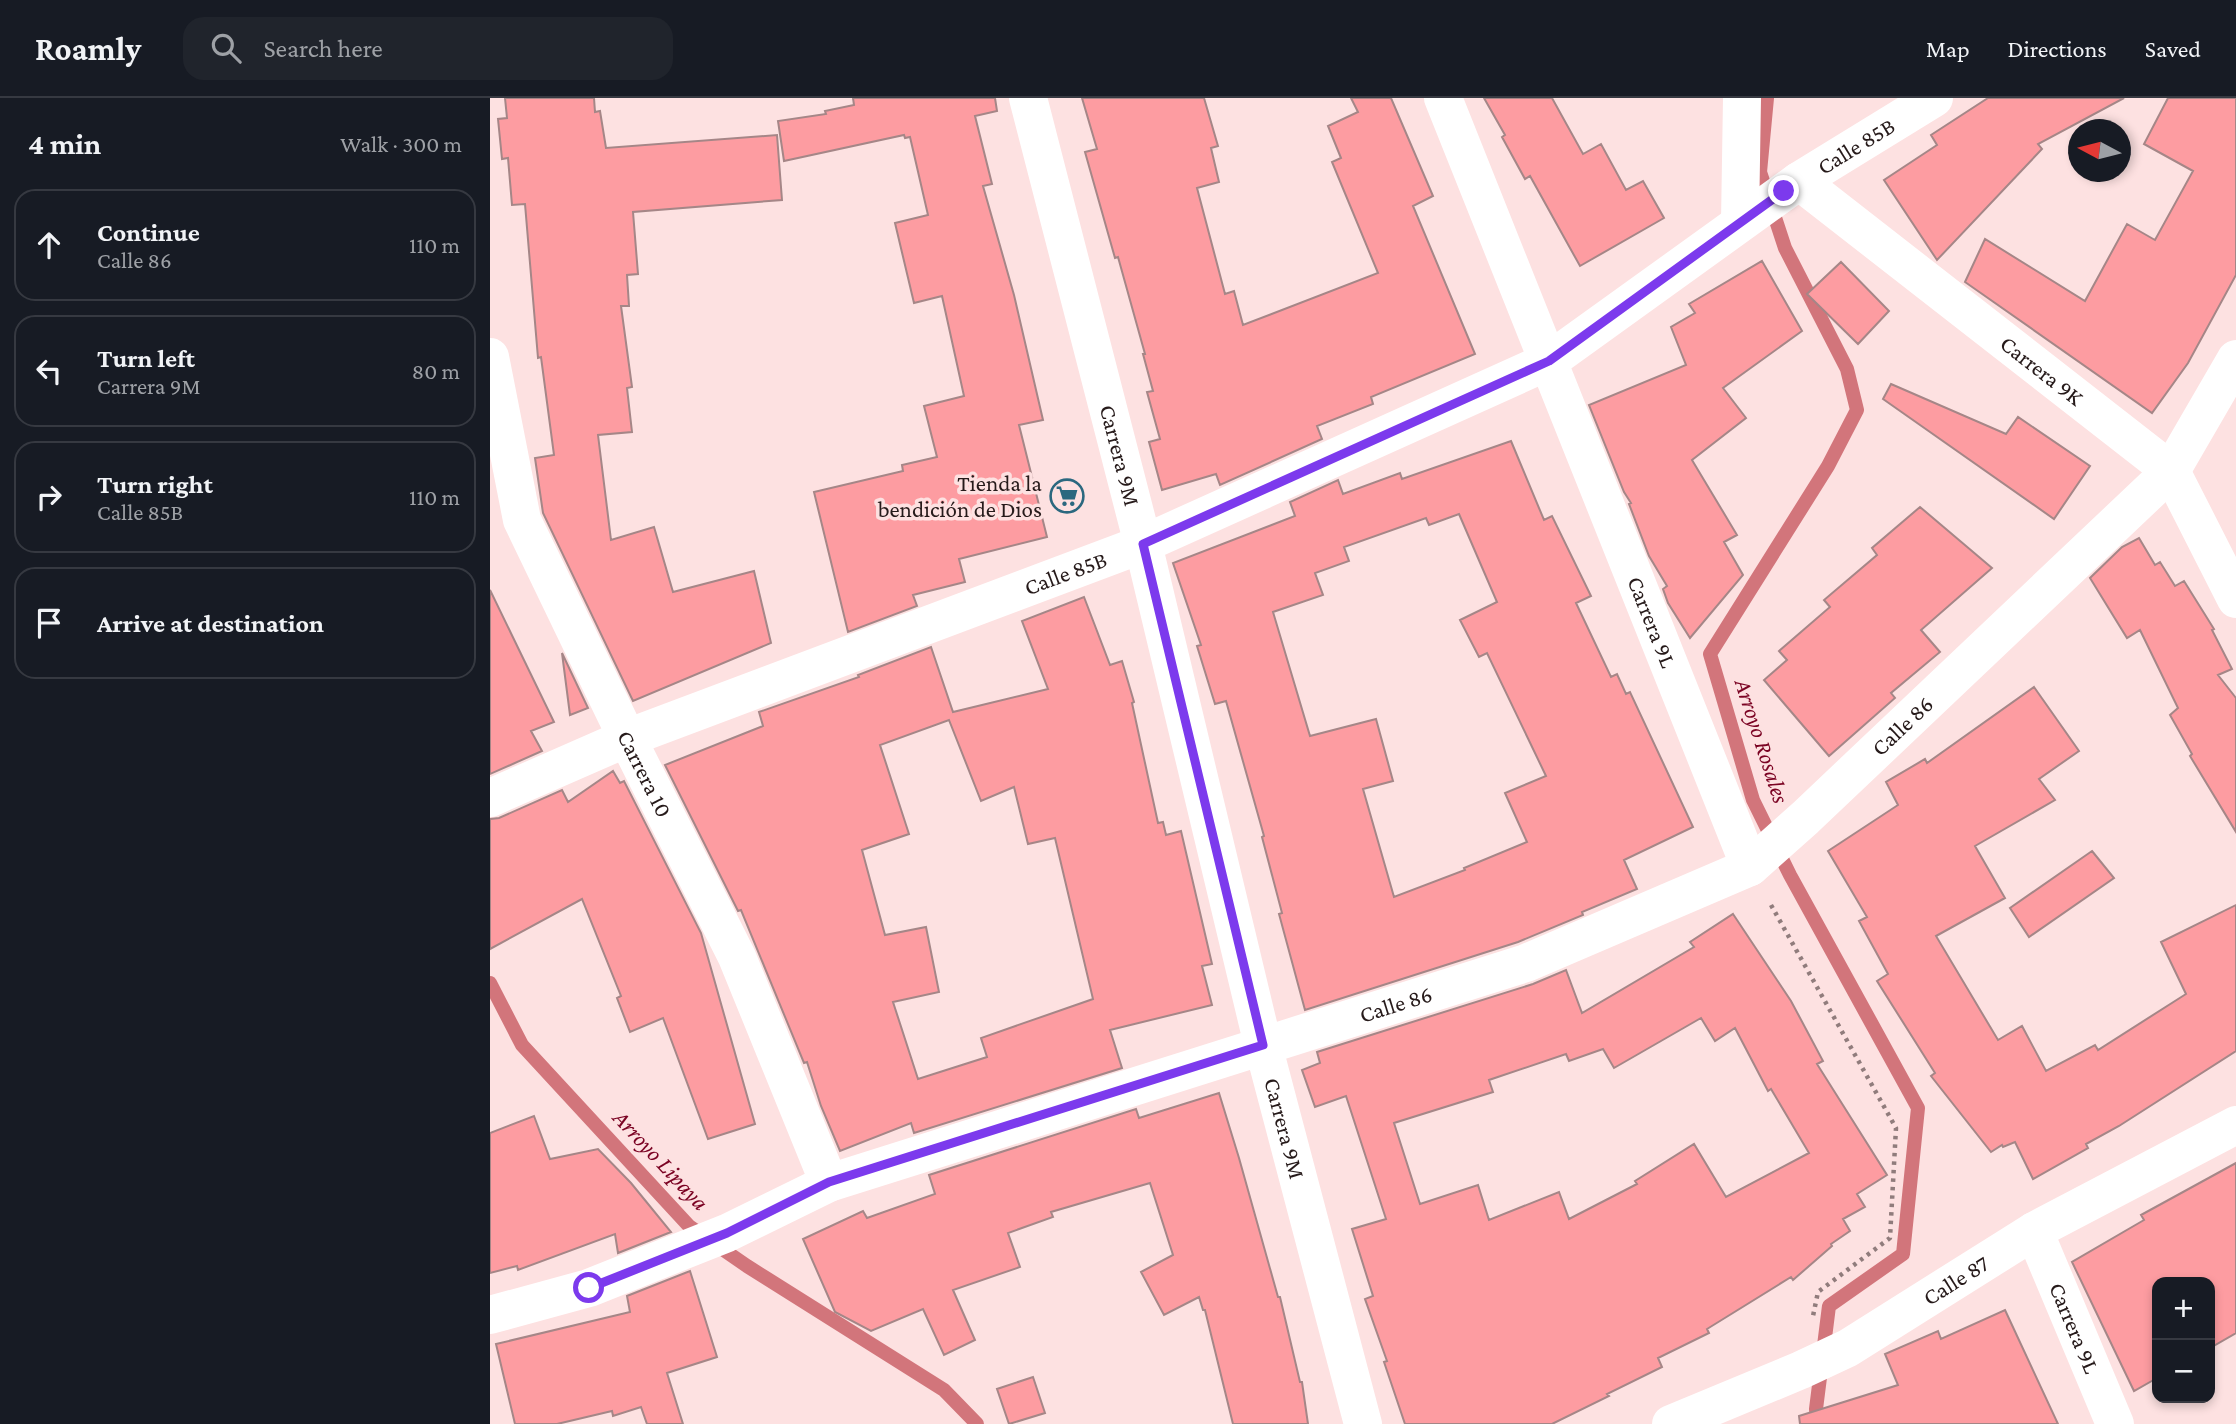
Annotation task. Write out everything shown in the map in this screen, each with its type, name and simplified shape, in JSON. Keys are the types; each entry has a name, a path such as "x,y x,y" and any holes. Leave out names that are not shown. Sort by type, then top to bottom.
{"street":[{"name":"Carrera 9M","path":"1028,98 1143,544 1263,1045 1363,1424"},
{"name":"Carrera 9L","path":"1443,98 1756,862"},
{"path":"1742,98 1770,201"},
{"name":"Calle 85B","path":"490,798 626,738 1143,544 1549,361 1770,201 1934,98"},
{"name":"Carrera 9K","path":"1770,201 2171,471 2236,599"},
{"name":"Carrera 10","path":"490,357 522,520 626,738 737,957 829,1182"},
{"name":"Calle 86","path":"490,1315 589,1288 712,1240 829,1182 1526,963 1756,862 2171,471 2236,359"},
{"name":"Calle 87","path":"1671,1424 1805,1369 1847,1348 2034,1231 2236,1125"},
{"name":"Carrera 9L","path":"2034,1231 2115,1424"}],"path":[{"path":"1756,862 1896,1128 1890,1238 1818,1292 1805,1369"}],"building":[{"path":"505,98 594,98 595,112 600,111 606,148 777,135 782,200 633,212 638,274 627,275 629,306 621,306 632,387 627,388 632,432 598,435 611,540 654,527 673,592 754,571 771,643 633,701 543,513 535,458 554,455 541,357 538,358 525,204 512,205 508,158 502,159 498,119 507,118"},
{"path":"853,98 995,98 997,111 975,116 992,184 983,186 1014,295 1043,420 1019,425 1047,537 959,559 965,582 913,595 917,606 848,632 814,492 903,471 902,465 937,457 924,406 964,396 942,296 914,303 895,223 928,215 910,137 905,138 904,135 784,161 778,121 826,114 825,111 854,105"},
{"path":"1082,98 1204,98 1218,146 1211,148 1219,182 1197,188 1225,294 1234,291 1243,325 1378,273 1332,162 1341,158 1328,126 1358,112 1351,98 1391,98 1433,196 1413,206 1475,354 1371,397 1373,404 1317,426 1322,439 1220,485 1216,474 1162,490 1149,442 1160,439 1147,392 1153,391 1118,257 1115,258 1085,152 1097,149"},
{"path":"1484,98 1552,98 1583,154 1601,144 1626,190 1643,181 1664,218 1580,266 1530,176 1525,179"},
{"path":"1988,98 2124,98 2085,119 2068,119 2068,128 2038,144 2042,149 1937,260 1884,180 1937,145 1931,135"},
{"path":"2168,98 2236,98 2236,275 2188,363 2152,413 1965,282 1985,239 2085,301 2127,224 2155,240 2193,171 2144,144"},
{"path":"1762,261 1802,331 1723,388 1746,418 1692,460 1737,535 1724,542 1743,575 1690,638 1668,603 1663,589 1667,586 1649,556 1629,504 1631,503 1624,492 1589,405 1686,365 1671,327 1695,313 1689,304"},
{"path":"1841,262 1889,311 1858,344 1807,294"},
{"path":"1891,384 2006,434 2018,417 2090,466 2054,519 1883,399"},
{"path":"1511,441 1544,520 1552,516 1591,596 1576,603 1611,677 1617,674 1626,694 1630,692 1693,827 1624,860 1637,889 1582,912 1583,915 1518,942 1305,1010 1279,914 1282,913 1262,837 1264,836 1226,701 1215,704 1197,646 1201,645 1173,563 1295,516 1290,502 1338,480 1343,494 1400,473 1402,479","holes":["1459,514 1497,602 1460,620 1479,657 1487,653 1546,776 1505,793 1527,842 1464,868 1465,870 1394,897 1363,789 1393,781 1376,719 1310,736 1273,612 1323,595 1315,573 1349,561 1344,547 1426,518 1429,525"]},
{"path":"1920,507 1992,568 1921,630 1940,652 1891,693 1895,698 1829,756 1764,680 1787,660 1779,651 1830,607 1824,600 1877,555 1872,548"},
{"path":"2139,538 2155,565 2160,562 2175,586 2184,581 2214,629 2212,630 2232,669 2218,675 2236,698 2236,832 2190,756 2192,754 2170,715 2178,708 2140,630 2127,638 2090,578 2122,547"},
{"path":"490,590 554,722 531,731 542,751 490,774"},
{"path":"1084,597 1110,665 1122,661 1134,702 1132,703 1158,823 1163,822 1166,835 1181,831 1212,964 1202,966 1212,1005 1110,1030 1122,1068 914,1133 911,1123 840,1151 821,1106 807,1062 804,1063 741,910 738,911 665,765 763,726 759,712 859,677 858,675 931,647 953,712 1048,689 1022,621","holes":["949,720 981,801 1014,787 1028,844 1055,838 1093,999 981,1038 987,1057 918,1079 893,1002 939,992 926,927 885,935 862,850 909,834 880,745"]},
{"path":"562,653 588,708 570,715"},
{"path":"2034,687 2079,751 2039,779 2055,800 1975,846 2005,898 1936,936 1998,1040 2022,1026 2046,1071 2095,1045 2098,1050 2186,994 2161,942 2236,905 2236,1051 2086,1144 2088,1148 2033,1179 2015,1142 2003,1147 2002,1145 1991,1152 1931,1076 1935,1073 1877,981 1888,974 1859,921 1867,917 1828,851 1898,805 1886,782 1925,759 1927,763"},
{"path":"613,771 620,783 624,781 701,933 755,1124 708,1139 663,1018 630,1032 617,998 621,996 582,899 490,949 490,819 499,818 562,790 568,802"},
{"path":"2092,851 2114,878 2029,937 2010,908"},
{"path":"1733,914 1791,1001 1823,1061 1817,1064 1887,1175 1857,1194 1865,1207 1843,1219 1850,1231 1831,1244 1832,1246 1793,1280 1791,1277 1707,1329 1709,1333 1658,1358 1662,1367 1607,1394 1609,1396 1552,1424 1405,1424 1365,1299 1373,1296 1352,1229 1386,1219 1346,1096 1315,1107 1302,1070 1320,1063 1317,1052 1533,984 1566,970 1582,1013 1694,947 1690,942","holes":["1701,1018 1715,1041 1735,1028 1768,1091 1771,1089 1809,1153 1726,1197 1694,1144 1635,1181 1637,1184 1569,1219 1559,1192 1489,1220 1478,1185 1420,1204 1394,1123 1493,1092 1489,1080 1566,1054 1569,1061 1603,1049 1614,1068"]},
{"path":"1219,1093 1280,1297 1302,1382 1308,1424 1233,1424 1205,1310 1199,1297 1164,1315 1141,1272 1173,1255 1150,1183 1051,1212 1053,1217 1008,1233 1020,1267 953,1290 975,1340 944,1355 923,1309 871,1331 835,1312 803,1239 863,1211 867,1218 935,1194 929,1175 1136,1109 1139,1118"},
{"path":"534,1116 550,1159 598,1149 631,1183 671,1232 618,1253 615,1234 518,1270 517,1266 490,1273 490,1133"},
{"path":"2236,1163 2236,1333 2215,1345 2215,1277 2152,1277 2152,1381 2134,1391 2072,1262 2144,1220 2141,1215"},
{"path":"690,1271 717,1357 667,1373 683,1424 647,1424 641,1407 613,1416 612,1411 557,1424 515,1424 496,1344 630,1312 627,1296"},
{"path":"2005,1310 2058,1424 1800,1424 1799,1416 1898,1385 1885,1354 1938,1331 1941,1339"},
{"path":"1033,1377 1045,1413 1009,1424 997,1389"}],"waterway":[{"name":"Arroyo Rosales","path":"1767,98 1760,172 1785,248 1847,369 1857,410 1828,466 1710,654 1753,800 1790,875 1918,1108 1903,1254 1829,1306 1816,1409 1817,1424"},
{"name":"Arroyo Lipaya","path":"490,983 522,1045 689,1226 747,1266 944,1390 977,1424"}],"place":[{"name":"Tienda la bendición de Dios","path":"1067,496"}],"route":[{"path":"589,1288 727,1233 829,1182 1263,1045 1143,544 1549,361 1784,191"}]}
